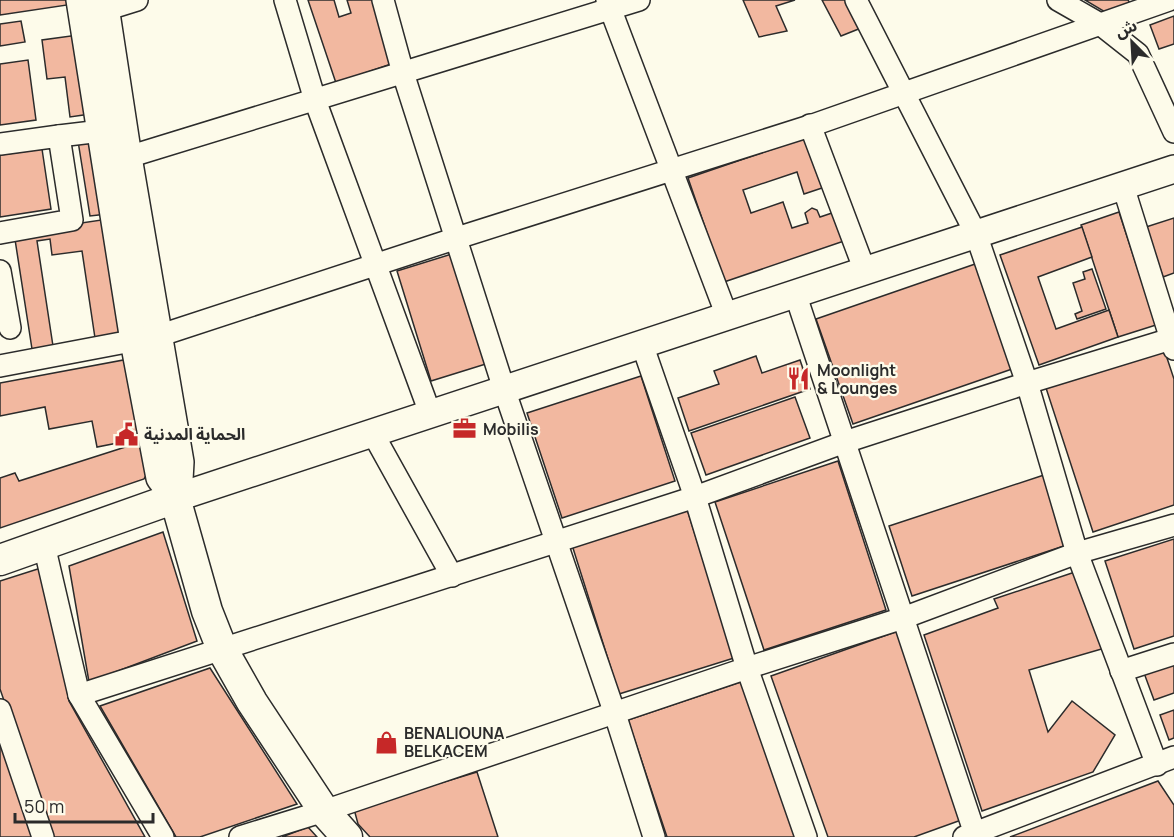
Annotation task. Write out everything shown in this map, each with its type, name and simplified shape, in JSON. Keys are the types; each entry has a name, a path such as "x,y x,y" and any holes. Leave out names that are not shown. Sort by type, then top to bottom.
{"highway":[{"path":"0,560 175,498 207,611 222,649 252,702 324,811 347,837"}],"main road":[{"path":"93,7 101,131 117,158"},
{"path":"93,7 146,338 180,462 175,498"},
{"path":"175,498 1174,169"}],"street":[{"path":"93,7 137,0"},
{"path":"285,0 315,100 430,413"},
{"path":"383,0 403,73 504,389 615,714 654,837"},
{"path":"117,158 403,73 609,5 639,0"},
{"path":"795,293 903,618 972,836 1165,761 1122,671 1077,553 1027,383 976,234 856,0"},
{"path":"1058,0 1100,24 1138,54 1174,132"},
{"path":"0,366 146,338 810,125 1169,0"},
{"path":"609,5 726,316"},
{"path":"810,125 865,271"},
{"path":"0,144 101,131"},
{"path":"0,233 72,220 59,136"},
{"path":"79,695 695,497 845,442 1027,383 1173,342 1123,186"},
{"path":"0,271 10,328"},
{"path":"642,344 695,497 747,668 806,837"},
{"path":"372,432 452,576"},
{"path":"240,837 903,618 1077,553 1174,525"},
{"path":"44,545 79,695 163,837"},
{"path":"1122,671 1174,654"},
{"path":"0,710 44,837"}],"building":[{"path":"0,0 73,0 74,4 0,15"},
{"path":"308,0 334,0 339,17 351,13 347,0 373,0 394,63 336,83"},
{"path":"743,0 795,0 776,6 787,31 759,37"},
{"path":"822,0 853,0 866,26 841,36"},
{"path":"1085,0 1128,0 1130,3 1105,12"},
{"path":"1174,16 1174,44 1159,49 1150,25"},
{"path":"21,21 25,42 0,46 0,24"},
{"path":"78,35 90,114 70,117 65,77 47,79 42,40"},
{"path":"28,60 36,120 0,125 0,64"},
{"path":"811,136 828,186 804,194 797,172 743,190 751,213 783,202 792,228 808,223 805,213 812,208 817,210 820,217 835,212 844,241 724,282 688,178"},
{"path":"96,139 107,214 90,216 78,141"},
{"path":"42,149 51,209 0,217 0,155"},
{"path":"1119,212 1156,325 1118,337 1081,225"},
{"path":"1174,218 1174,273 1163,277 1146,227"},
{"path":"108,219 126,333 95,338 82,251 52,255 50,239 37,241 53,346 32,349 14,233"},
{"path":"1082,227 1092,257 1038,277 1056,329 1109,310 1118,337 1039,365 1000,255"},
{"path":"455,253 489,363 431,381 397,271"},
{"path":"978,263 1015,368 853,424 816,319"},
{"path":"1092,269 1106,309 1077,319 1075,314 1082,311 1073,283 1085,279 1083,272"},
{"path":"1164,349 1174,379 1174,505 1093,532 1046,388"},
{"path":"756,356 762,373 800,360 810,389 689,431 678,398 719,384 714,371"},
{"path":"129,359 143,438 97,447 92,421 49,429 45,407 0,416 0,383"},
{"path":"641,376 675,481 562,518 527,413"},
{"path":"795,397 810,438 706,475 691,433"},
{"path":"141,442 147,474 144,479 0,528 0,478 15,473 19,481"},
{"path":"838,461 886,610 764,650 715,502"},
{"path":"1047,474 1070,544 912,596 889,526"},
{"path":"687,509 734,658 619,694 572,545"},
{"path":"163,532 197,641 89,682 69,566"},
{"path":"1174,539 1174,636 1134,649 1105,561"},
{"path":"44,567 69,701 145,837 51,837 0,689 0,581"},
{"path":"1078,571 1105,648 1029,670 1048,732 1072,701 1115,735 1093,772 982,811 924,635 998,608 994,599"},
{"path":"898,631 964,819 914,837 828,837 771,676"},
{"path":"1174,662 1174,693 1154,700 1144,673"},
{"path":"210,668 297,804 200,837 176,837 100,706"},
{"path":"744,681 797,837 667,837 628,720"},
{"path":"1174,710 1174,738 1169,740 1160,715"},
{"path":"0,732 36,837 0,837"},
{"path":"477,772 498,837 370,837 358,824 354,809"},
{"path":"1158,781 1174,805 1174,837 1010,837"},
{"path":"308,827 317,837 282,837"}],"place":[{"name":"Moonlight & Lounges","path":"799,379"},
{"name":"Mobilis","path":"465,429"},
{"name":"الحماية المدنية","path":"126,434"},
{"name":"BENALIOUNA BELKACEM","path":"386,742"}]}
